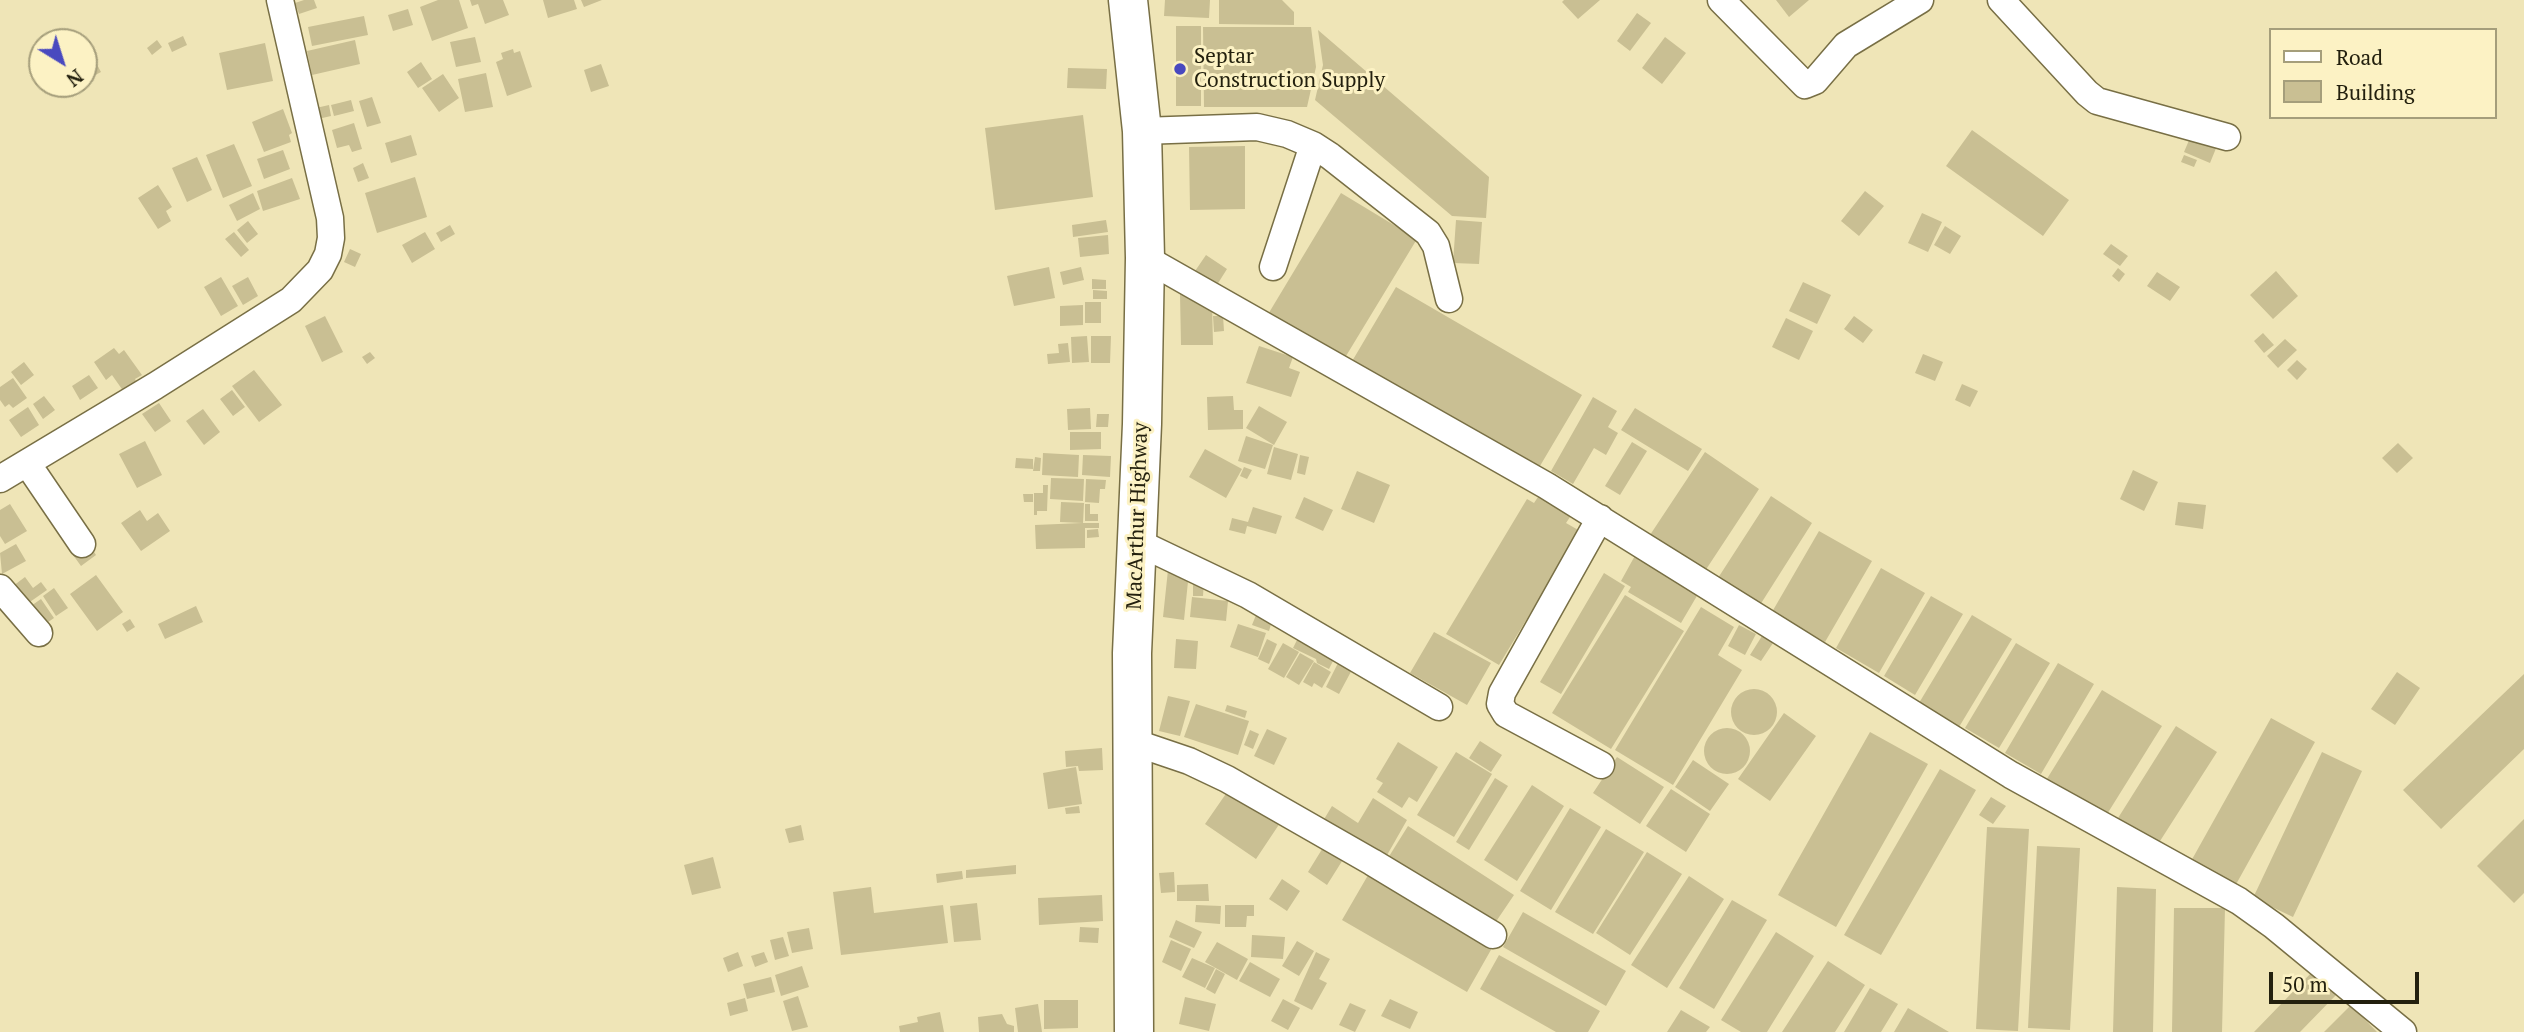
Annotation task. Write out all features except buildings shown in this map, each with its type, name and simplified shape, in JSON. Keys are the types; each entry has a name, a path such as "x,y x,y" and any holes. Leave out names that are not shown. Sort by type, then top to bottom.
{"highway":[{"name":"MacArthur Highway","path":"1126,1031 1133,742 1132,653 1142,424 1145,258 1142,131 1128,0"}],"street":[{"path":"0,479 291,300 320,271 328,254 331,238 330,218 280,0"},
{"path":"1721,0 1805,85 1815,81 1846,45 1920,0"},
{"path":"2001,0 2097,101 2227,138"},
{"path":"1142,131 1257,127 1287,134 1313,145 1427,233 1436,246 1449,299"},
{"path":"1273,267 1313,145"},
{"path":"1145,258 1600,518 2011,775 2239,901 2274,926 2403,1032"},
{"path":"27,463 82,544"},
{"path":"1600,518 1502,693 1500,704 1506,714 1601,765"},
{"path":"1137,542 1248,595 1439,707"},
{"path":"0,588 39,633"},
{"path":"1133,742 1189,761 1227,779 1493,935"}],"place":[{"name":"Septar Construction Supply","path":"1180,69"}]}
